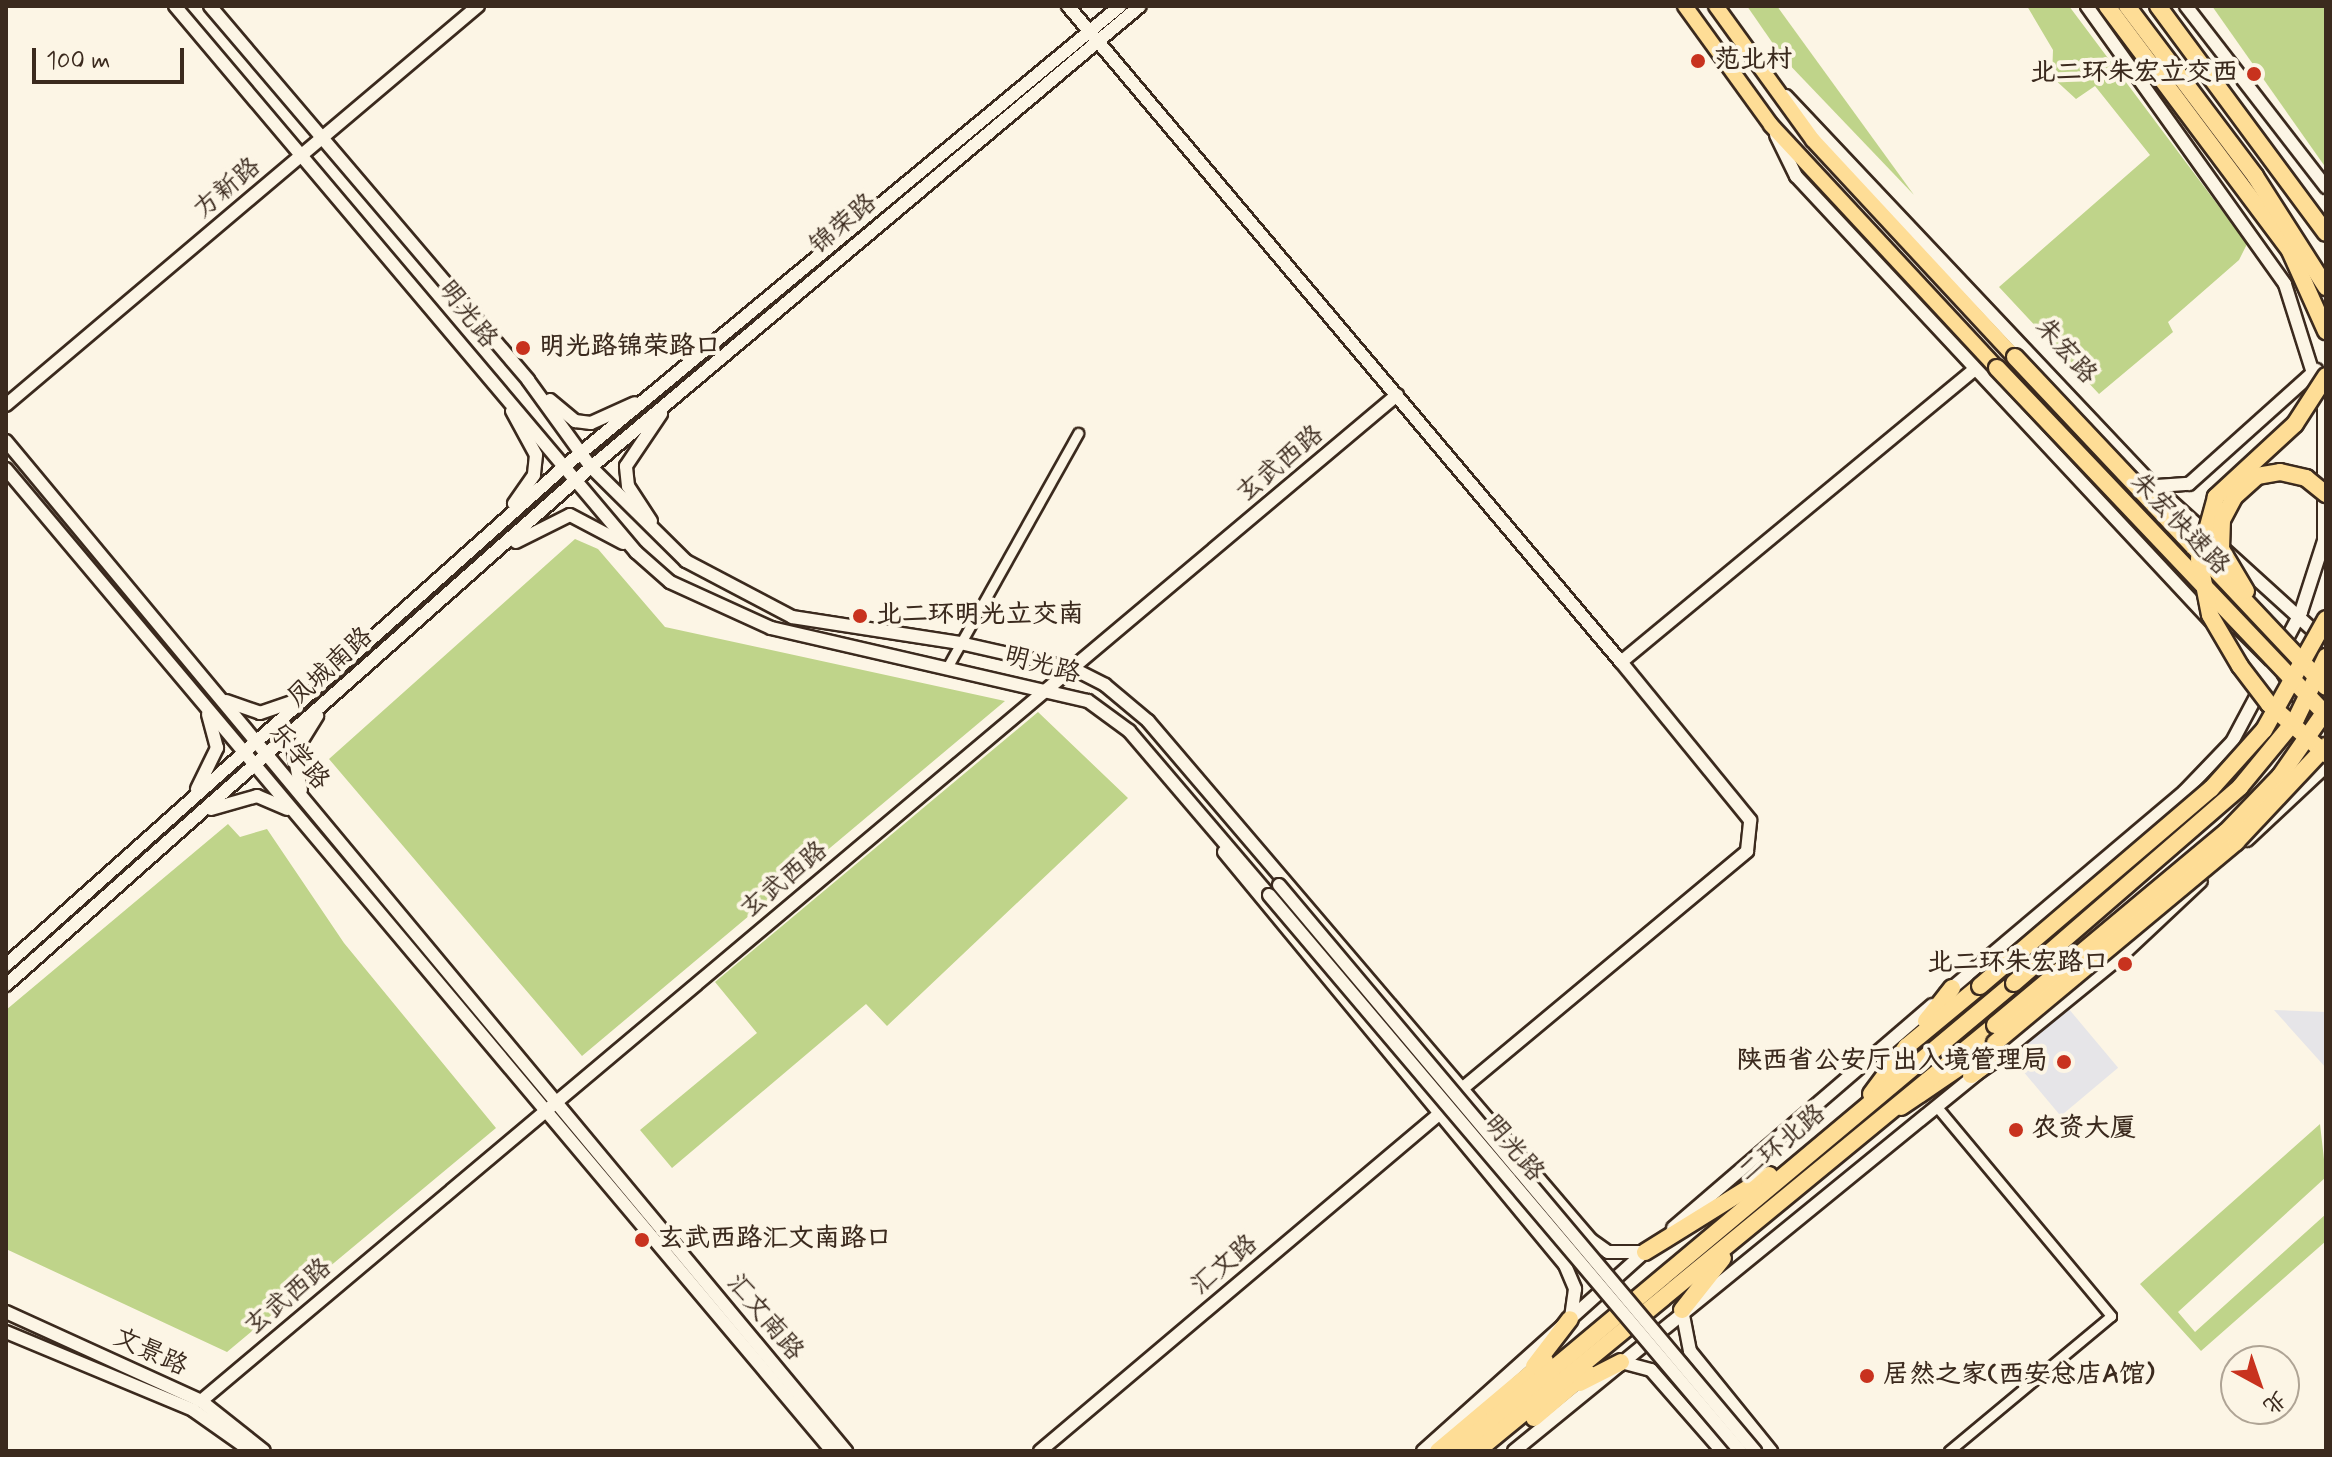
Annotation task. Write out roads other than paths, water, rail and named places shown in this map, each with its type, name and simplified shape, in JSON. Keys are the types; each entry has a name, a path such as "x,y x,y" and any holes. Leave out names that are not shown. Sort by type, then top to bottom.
{"highway":[{"path":"2107,6 2290,251 2326,331"},
{"path":"2127,6 2255,176 2326,287"},
{"path":"2158,6 2326,233"},
{"name":"朱宏快速路","path":"2015,357 2326,687"},
{"name":"朱宏快速路","path":"1997,368 2326,713"},
{"path":"2321,373 2295,424 2216,497 2199,559 2210,615 2240,666 2269,704 2326,754"},
{"path":"2261,617 2221,549 2226,509 2245,485 2269,473 2294,473 2326,494"},
{"path":"1906,1047 2211,789 2264,730 2326,619"},
{"name":"二环北路","path":"1455,1451 2014,983 2240,787 2296,719 2326,657"},
{"name":"二环北路","path":"1477,1451 1859,1133 1995,1025 2245,814 2326,713"},
{"path":"1881,1115 1922,1097 1996,1051 2236,842 2326,746"},
{"path":"1857,1113 1952,988"},
{"path":"1492,1451 1827,1171 1859,1133"},
{"path":"1645,1252 1815,1147"},
{"path":"1438,1451 1754,1184"},
{"path":"1682,1310 1723,1258"},
{"path":"1506,1393 1570,1319"},
{"path":"1568,1390 1621,1362"}],"main road":[{"name":"明光路","path":"175,6 636,552 679,588 725,613 807,638 1049,688 1088,701 1129,731 1740,1451"},
{"name":"明光路","path":"210,6 528,380 591,467 666,543 772,610 960,643 1074,669 1148,721 1279,885 1755,1451"},
{"name":"方新路","path":"6,405 478,6"},
{"path":"1068,6 1621,662 1750,820 1747,851 1463,1088"},
{"name":"锦荣路","path":"577,479 1094,36 1120,6"},
{"name":"锦荣路","path":"565,466 1094,36 1140,6"},
{"path":"1685,6 1771,125 1997,368"},
{"name":"朱宏路","path":"1716,6 1776,87 1917,258 2015,357"},
{"path":"2087,6 2248,223 2285,284 2321,373 2326,437 2326,559"},
{"path":"2186,6 2326,187"},
{"name":"朱宏路","path":"1776,87 2153,485 2301,612 2326,642"},
{"path":"1514,1451 1682,1310 1937,1107 1996,1051 2119,958 2326,767 2270,680 1974,370 1796,176 1771,125"},
{"path":"1621,662 1974,370"},
{"path":"2153,485 2189,484 2321,373"},
{"path":"528,380 569,417 591,423 675,378"},
{"path":"666,543 628,486 626,466 679,392"},
{"path":"497,527 536,464 502,394"},
{"name":"玄武西路","path":"201,1401 1397,395"},
{"name":"乐学路","path":"6,441 311,806 551,1106"},
{"name":"凤城南路","path":"6,965 565,466"},
{"name":"乐学路","path":"6,469 298,817 551,1106"},
{"name":"凤城南路","path":"6,985 577,479"},
{"path":"480,565 570,515 636,552"},
{"path":"1423,1451 1645,1252 2184,792 2232,742 2270,680 2301,612 2324,541"},
{"path":"217,693 260,713 321,686"},
{"path":"311,806 298,784 294,753 331,697"},
{"path":"187,804 215,759 203,704"},
{"path":"197,816 257,796 298,817"},
{"name":"明光路","path":"1225,815 1274,867 1600,1249 1645,1252"},
{"path":"1202,819 1241,879 1565,1265 1576,1301 1570,1319"},
{"name":"汇文南路","path":"551,1106 832,1451"},
{"name":"汇文南路","path":"551,1106 846,1451"},
{"name":"汇文路","path":"1040,1451 1439,1114"},
{"path":"1682,1310 1690,1351 1771,1451"},
{"name":"文景路","path":"6,1312 201,1401 264,1451"},
{"name":"文景路","path":"6,1332 193,1410 251,1451"},
{"path":"1621,1362 1651,1370 1722,1451"}],"street":[{"path":"948,666 1078,433"},
{"path":"1937,1107 2111,1316 1949,1451"}],"place":[{"name":"范北村","path":"1698,61"},
{"name":"北二环朱宏立交西","path":"2254,74"},
{"name":"明光路锦荣路口","path":"523,348"},
{"name":"北二环明光立交南","path":"860,616"},
{"name":"北二环朱宏路口","path":"2125,964"},
{"name":"陕西省公安厅出入境管理局","path":"2064,1062"},
{"name":"农资大厦","path":"2016,1130"},
{"name":"玄武西路汇文南路口","path":"642,1240"},
{"name":"居然之家(西安总店A馆)","path":"1867,1376"}]}
